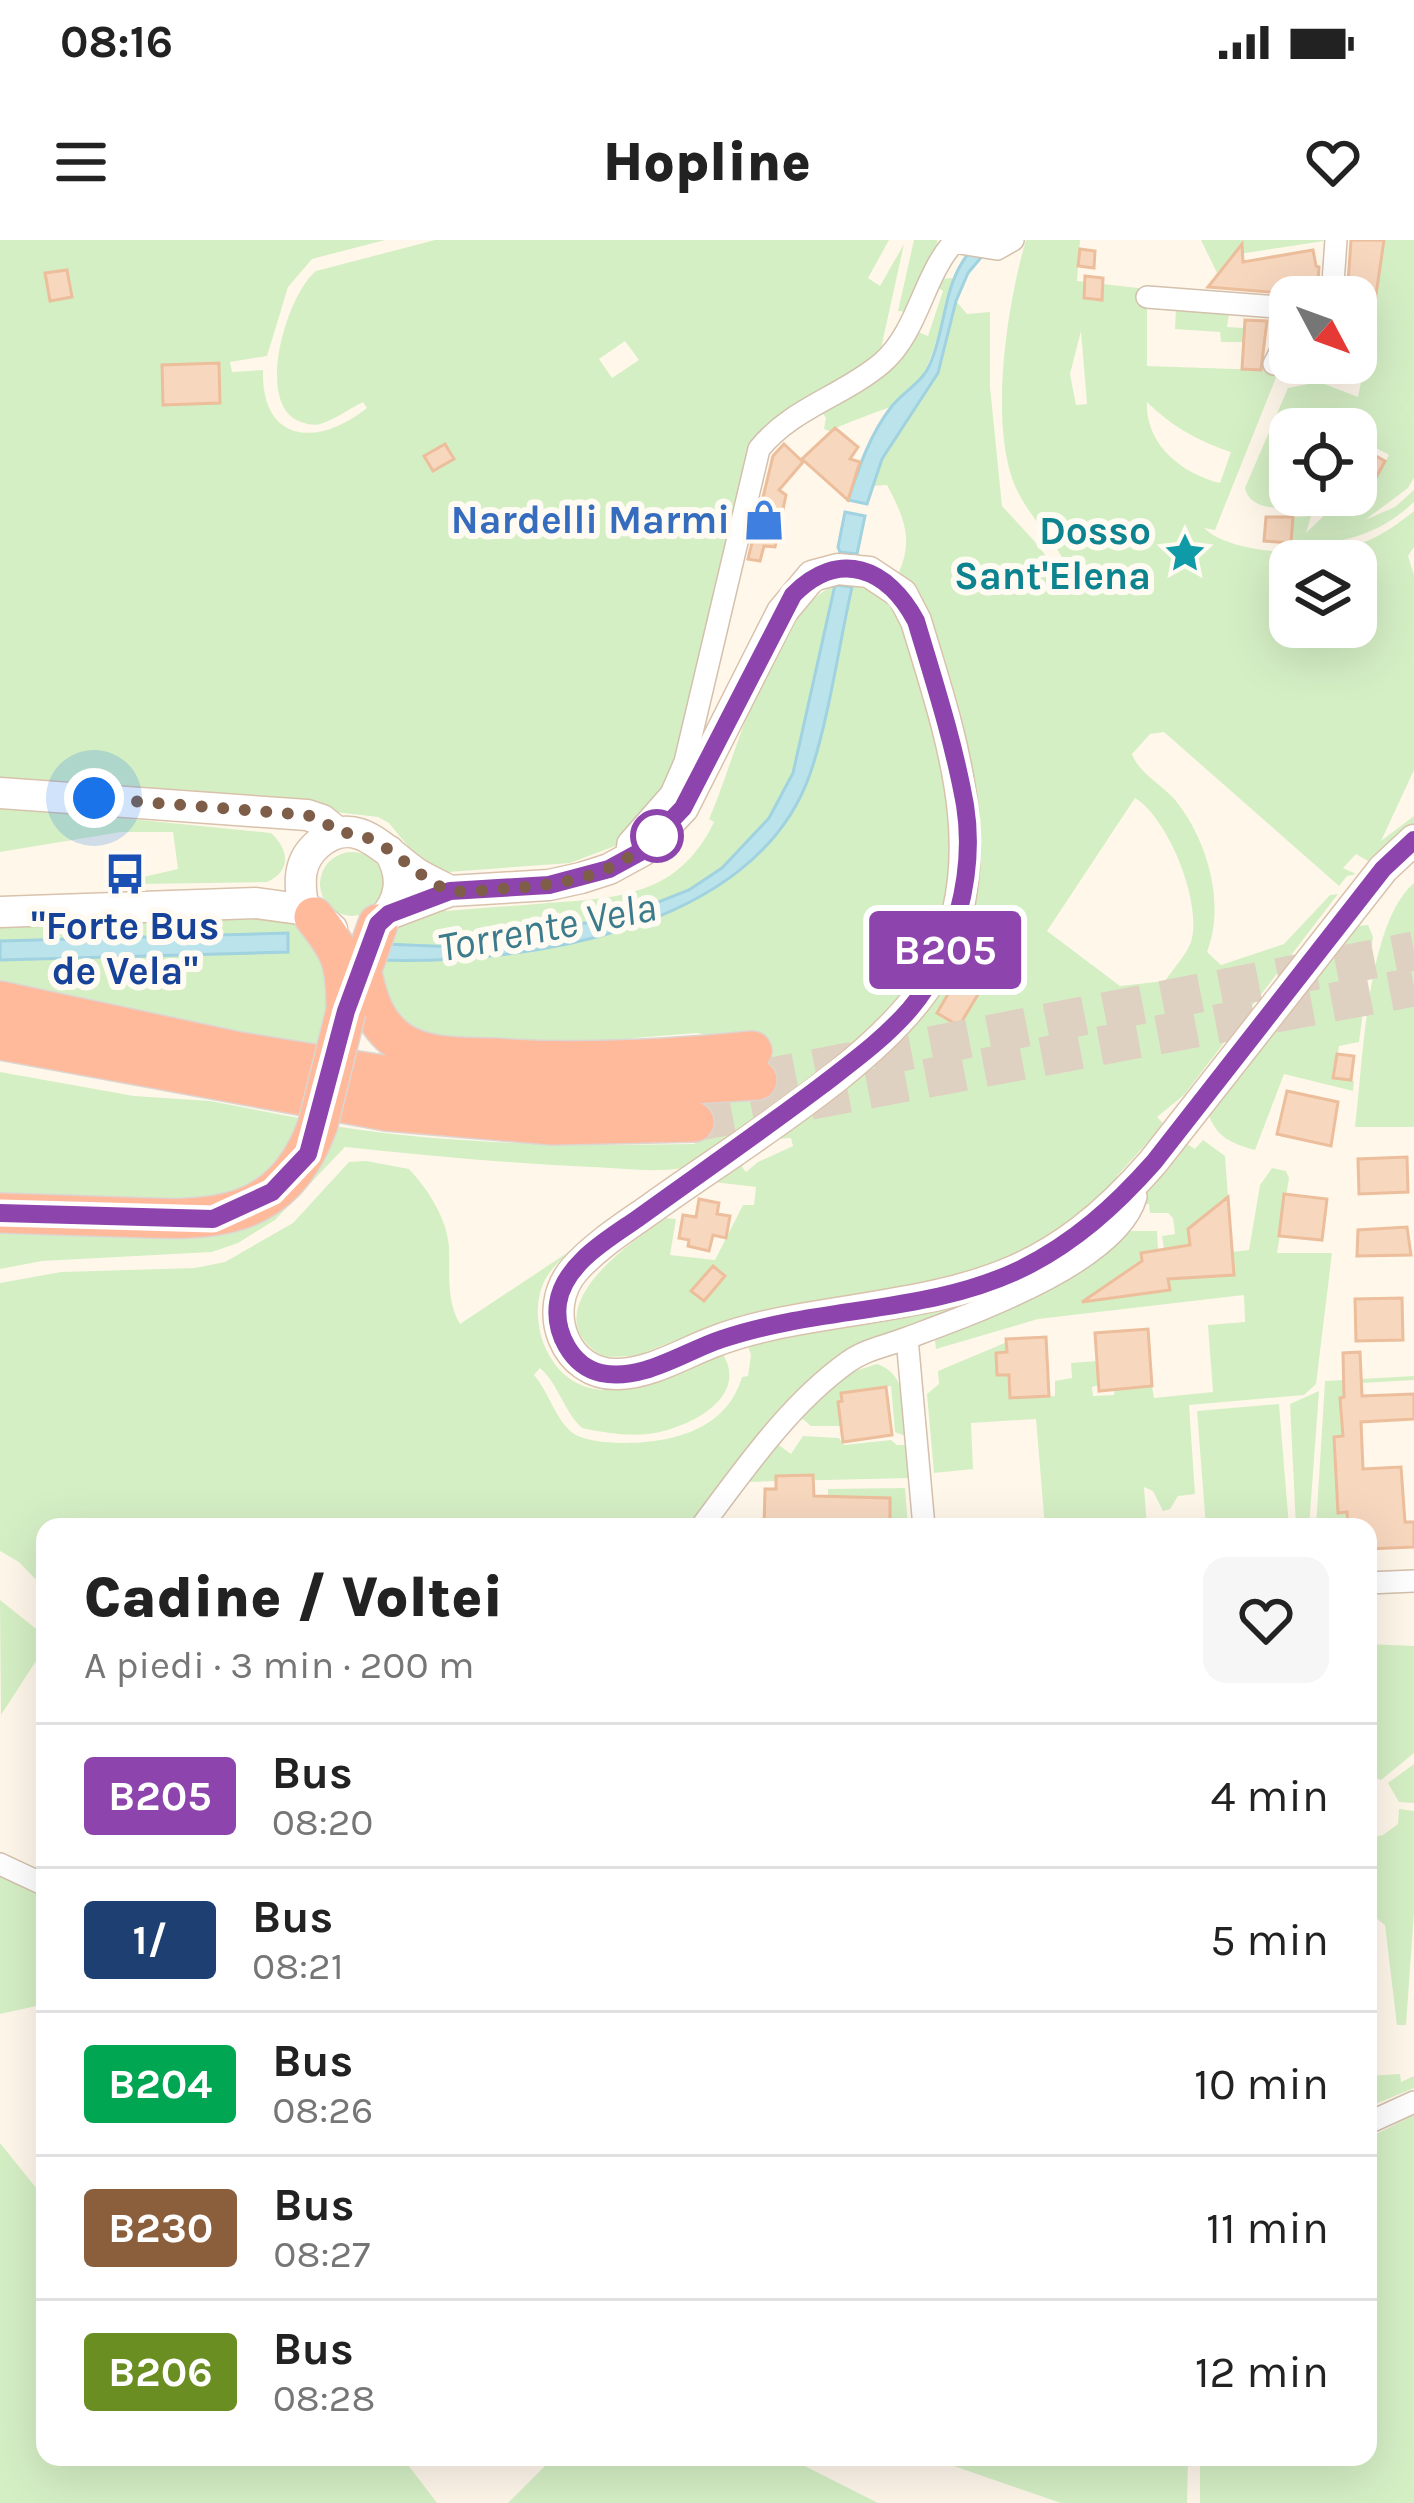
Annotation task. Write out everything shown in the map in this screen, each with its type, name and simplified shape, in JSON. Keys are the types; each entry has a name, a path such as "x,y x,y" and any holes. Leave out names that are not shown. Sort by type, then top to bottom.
{"highway":[{"path":"310,914 340,949 346,1011"},
{"path":"0,1213 213,1219 272,1192 308,1154 346,1011 383,919"},
{"path":"0,1001 239,1052 464,1088 547,1094 754,1066 434,1055 403,1043 384,1027 370,1008 362,974"},
{"path":"0,1040 410,1113 552,1125 694,1122"},
{"path":"0,1056 153,1083 218,1082"}],"street":[{"path":"626,861 628,843 671,794 685,763 759,449 789,419 882,363 911,320 947,250 958,241 997,249 1013,240"},
{"path":"1333,276 1336,240"},
{"path":"1147,297 1269,306"},
{"path":"266,813 290,829 304,865 303,905 336,931 351,933 450,891 549,885 626,861 683,808 793,595 812,576 846,569 888,582 902,594 916,621 965,807 967,852 951,936 935,972 911,1007 877,1042 570,1275 558,1302 561,1335 569,1352 600,1373 620,1374 753,1330 974,1289 1072,1240 1130,1189 1383,869 1414,840"},
{"path":"0,793 307,815 338,833"},
{"path":"256,903 283,890 315,846 338,833 363,834 417,874 450,891"},
{"path":"383,919 400,888 389,851"},
{"path":"0,912 256,903 310,914"},
{"path":"708,1518 790,1417 830,1377 855,1358 1002,1301 1071,1264 1128,1214 1136,1197 1130,1189"},
{"path":"907,1338 923,1518"},
{"path":"830,1377 874,1358 909,1363"},
{"path":"1377,1583 1414,1581"},
{"path":"0,1864 36,1881"},
{"path":"1377,2119 1414,2102"}],"green space":[{"path":"0,240 385,240 312,259 288,287 267,356 230,362 232,372 263,370 272,413 282,425 312,433 349,421 367,408 363,402 311,425 287,412 279,394 277,373 286,324 305,283 316,271 435,240 889,240 868,278 880,286 904,244 880,353 763,434 678,768 627,837 615,846 570,863 448,872 419,860 389,823 378,817 82,783 0,781","holes":["625,341 639,360 612,378 599,359"]},
{"path":"914,240 937,240 938,252 909,312 898,311"},
{"path":"1026,240 1080,240 1077,281 1147,289 1147,366 1263,370 1264,362 1269,363 1269,384 1273,384 1215,530 1204,528 1237,545 1269,550 1269,648 1377,648 1377,540 1368,540 1414,511 1414,547 1408,556 1414,575 1414,770 1381,841 1414,816 1414,824 1368,861 1356,854 1343,868 1356,874 1339,886 1164,732 1150,734 1132,754 1140,768 1176,801 1197,834 1214,893 1207,952 1221,965 1284,944 1330,895 1338,894 1184,1095 1157,1117 1164,1124 1117,1176 1122,1182 1090,1212 1001,1266 879,1295 727,1320 636,1356 604,1357 583,1339 576,1320 580,1300 593,1280 666,1218 676,1219 670,1255 715,1260 743,1205 754,1205 756,1187 714,1182 747,1159 742,1167 746,1172 793,1146 791,1138 777,1139 838,1088 970,915 909,583 899,572 906,548 905,527 887,485 872,486 882,459 938,373 956,301 967,314 990,312 990,387 1002,506 1073,592 1067,566 1020,496 1010,470 1002,406 1007,333","holes":["1081,331 1087,404 1076,405 1070,374","1147,402 1186,432 1231,452 1220,483 1180,465 1159,444","1135,798 1159,823 1180,863 1193,925 1191,942 1165,981 1120,986 1047,931"]},
{"path":"1201,240 1324,241 1232,255 1217,273"},
{"path":"1384,240 1414,240 1414,478 1377,511 1377,477 1389,455 1377,448 1377,408 1279,408 1288,388 1324,384 1358,397 1361,384 1377,384 1377,298"},
{"path":"953,278 933,352 916,386 888,408 824,429 826,418 820,409 913,330 928,336 943,291 936,286 940,279"},
{"path":"1176,308 1229,313 1227,327 1244,328 1243,342 1221,342 1220,332 1175,329"},
{"path":"1269,432 1269,507 1254,502 1245,488"},
{"path":"1414,490 1414,502 1401,513 1357,536 1291,540 1293,517 1311,516 1306,533 1324,516 1370,516 1365,520 1377,516"},
{"path":"835,585 876,592 897,615 916,670 953,823 950,877 940,923 923,963 899,998 836,1058 710,1154 682,1168 529,1163 345,1147 275,1220 238,1243 212,1252 42,1261 0,1269 0,1231 194,1236 334,1126 514,1143 695,1144 692,1101 727,1039 697,1033 634,1038 603,1049 423,1043 374,987 394,932 444,903 446,911 599,898 645,888 683,865 714,822 709,819 774,655 791,625 812,601"},
{"path":"0,806 271,833 284,853 284,866 267,882 141,884 143,877 178,869 173,832 121,832 0,852"},
{"path":"352,852 375,861 384,884 375,907 352,916 329,907 320,884 329,861"},
{"path":"1414,883 1414,1127 1355,1127 1376,962 1398,903"},
{"path":"274,915 300,923 336,975 320,1049 0,987 0,960 288,952 287,933 0,941 0,924"},
{"path":"1368,925 1373,937 1359,1042 1339,1046 1334,1077 1354,1081 1353,1091 1284,1074 1255,1150 1224,1137 1207,1110 1357,926"},
{"path":"0,1072 304,1119 296,1144 260,1180 209,1204 0,1198"},
{"path":"1203,1140 1225,1156 1228,1197 1188,1233 1194,1277 1232,1252 1249,1250 1260,1185 1272,1168 1286,1171 1289,1178 1277,1253 1332,1253 1316,1384 1304,1395 1189,1405 1195,1494 1178,1496 1163,1511 1153,1491 1144,1487 1146,1518 1044,1518 1036,1419 971,1423 973,1469 934,1473 927,1394 939,1384 938,1371 1007,1342 1007,1352 996,1353 997,1375 1009,1375 1011,1398 1055,1396 1055,1381 1072,1378 1071,1363 1097,1361 1099,1385 1092,1387 1093,1396 1152,1386 1154,1398 1213,1392 1208,1325 1245,1322 1244,1295 1038,1319 936,1349 934,1333 1121,1231 1157,1231 1158,1249 1164,1249 1162,1236 1175,1234 1173,1218 1168,1213 1150,1213 1149,1204 1140,1204 1184,1142 1195,1149"},
{"path":"349,1162 409,1169 423,1186 445,1226 451,1296 460,1324 582,1243 550,1272 539,1299 540,1333 565,1375 595,1389 628,1388 721,1351 729,1368 722,1397 696,1418 649,1434 582,1428 540,1368 534,1375 564,1423 576,1435 593,1440 659,1440 710,1422 734,1395 742,1377 748,1376 751,1355 747,1343 988,1297 889,1335 723,1484 695,1518 36,1518 36,1580 0,1551 0,1283 61,1272 195,1268 225,1262 293,1223"},
{"path":"877,1364 899,1384 905,1436 895,1432 891,1386 841,1393 841,1426 811,1426 800,1417 839,1376"},
{"path":"1414,1376 1414,1380 1345,1384 1346,1397 1340,1398 1342,1422 1353,1435 1334,1437 1338,1512 1355,1512 1352,1518 1317,1518 1325,1381"},
{"path":"1319,1391 1310,1518 1296,1518 1290,1404"},
{"path":"1279,1404 1288,1518 1205,1518 1197,1411"},
{"path":"803,1436 839,1438 844,1445 891,1440 906,1445 910,1478 746,1482 776,1443 791,1454"},
{"path":"905,1488 907,1518 890,1518 890,1498 839,1496 828,1516 828,1489"},
{"path":"0,1600 36,1629 36,1661 1,1715"},
{"path":"1377,1644 1414,1646 1414,1753 1377,1778"},
{"path":"1414,1764 1414,1803 1399,1802 1388,1783"},
{"path":"1399,1809 1414,1811 1414,1912 1406,2025 1397,2025 1385,1925 1377,1919 1377,1836 1398,1824"},
{"path":"0,1871 36,1889 36,2006 0,2014"},
{"path":"1400,2074 1401,2082 1414,2076 1414,2088 1377,2103 1377,2075"},
{"path":"1414,2115 1414,2503 1200,2503 1200,2466 1377,2466 1377,2134"},
{"path":"0,2143 36,2188 36,2466 409,2466 437,2503 0,2503"},
{"path":"545,2466 805,2466 878,2503 508,2503"},
{"path":"954,2466 1188,2466 1187,2503 1061,2503"}],"water":[{"path":"972,249 984,254 968,273 956,301 938,373 882,459 867,504 848,500 877,428 930,364 955,276"},
{"path":"845,512 865,516 857,554 840,552 838,547"},
{"path":"835,585 852,587 810,774 782,828 739,870 687,904 627,928 563,945 498,955 377,960 384,944 457,947 623,916 689,890 722,868 769,818 793,773"},
{"path":"288,933 288,952 0,960 0,941"}],"building":[{"path":"1351,240 1384,240 1377,288 1377,276 1348,276"},
{"path":"1242,244 1243,262 1313,250 1319,267 1318,276 1269,276 1269,292 1208,287"},
{"path":"1080,249 1095,251 1094,268 1078,266"},
{"path":"67,270 72,297 50,301 45,273"},
{"path":"1085,276 1103,278 1102,300 1084,298"},
{"path":"1245,320 1267,321 1261,370 1242,369"},
{"path":"219,363 220,403 163,405 162,365"},
{"path":"835,428 858,447 850,459 860,462 848,500 802,459"},
{"path":"445,444 454,459 433,471 424,456"},
{"name":"Nardelli Marmi","path":"784,444 803,462 779,490 786,495 775,547 764,546 760,561 748,559 773,456"},
{"path":"1266,517 1293,517 1291,540 1264,541"},
{"path":"969,958 992,971 959,1026 937,1013"},
{"path":"1337,1054 1354,1056 1351,1080 1333,1078"},
{"path":"1287,1091 1338,1102 1331,1146 1277,1134"},
{"path":"1407,1157 1408,1192 1359,1194 1358,1159"},
{"path":"1284,1194 1327,1199 1322,1240 1279,1236"},
{"path":"1228,1197 1234,1275 1168,1279 1170,1290 1082,1302 1142,1261 1141,1253 1190,1245 1188,1229"},
{"path":"699,1199 719,1203 717,1214 730,1216 726,1238 713,1235 709,1251 688,1246 689,1240 679,1238 683,1215 696,1217"},
{"path":"1407,1227 1411,1255 1357,1256 1358,1230"},
{"path":"713,1266 725,1276 704,1301 691,1291"},
{"path":"1402,1298 1403,1340 1356,1341 1355,1299"},
{"path":"1148,1329 1152,1386 1099,1391 1095,1333"},
{"path":"1046,1337 1049,1396 1010,1398 1009,1375 997,1375 996,1353 1007,1352 1006,1339"},
{"path":"1360,1352 1362,1396 1414,1394 1414,1419 1361,1422 1363,1469 1401,1467 1405,1522 1414,1522 1414,1547 1377,1549 1377,1518 1347,1518 1347,1512 1338,1513 1334,1437 1343,1436 1343,1353"},
{"path":"886,1387 892,1435 843,1442 841,1393"},
{"path":"813,1475 814,1496 890,1498 890,1518 764,1518 765,1489 776,1489 776,1476"}],"tunnel":[{"path":"757,1080 1414,951"},
{"path":"694,1122 1414,987"}],"bus line":[{"name":"B205","path":"0,1213 213,1219 272,1192 308,1154 346,1011 378,924 419,900 450,891 549,885 609,869 642,851 683,808 782,612 793,595 821,571 869,572 888,582 902,594 916,621 965,807 967,852 951,936 935,972 911,1007 866,1052 619,1232 570,1275 558,1302 561,1335 569,1352 584,1366 600,1373 640,1371 733,1335 974,1289 1072,1240 1154,1162 1383,869 1414,840"}],"place":[{"name":"Nardelli Marmi","path":"764,520"},
{"name":"Dosso Sant'Elena","path":"1185,553"},
{"name":"\"Forte Bus de Vela\"","path":"125,874"}],"route":[{"path":"94,798 307,815 338,833 371,837 417,874 450,891 549,885 581,878 626,861 669,826 657,836"}],"water label":[{"name":"Torrente Vela","path":"547,927"}]}
